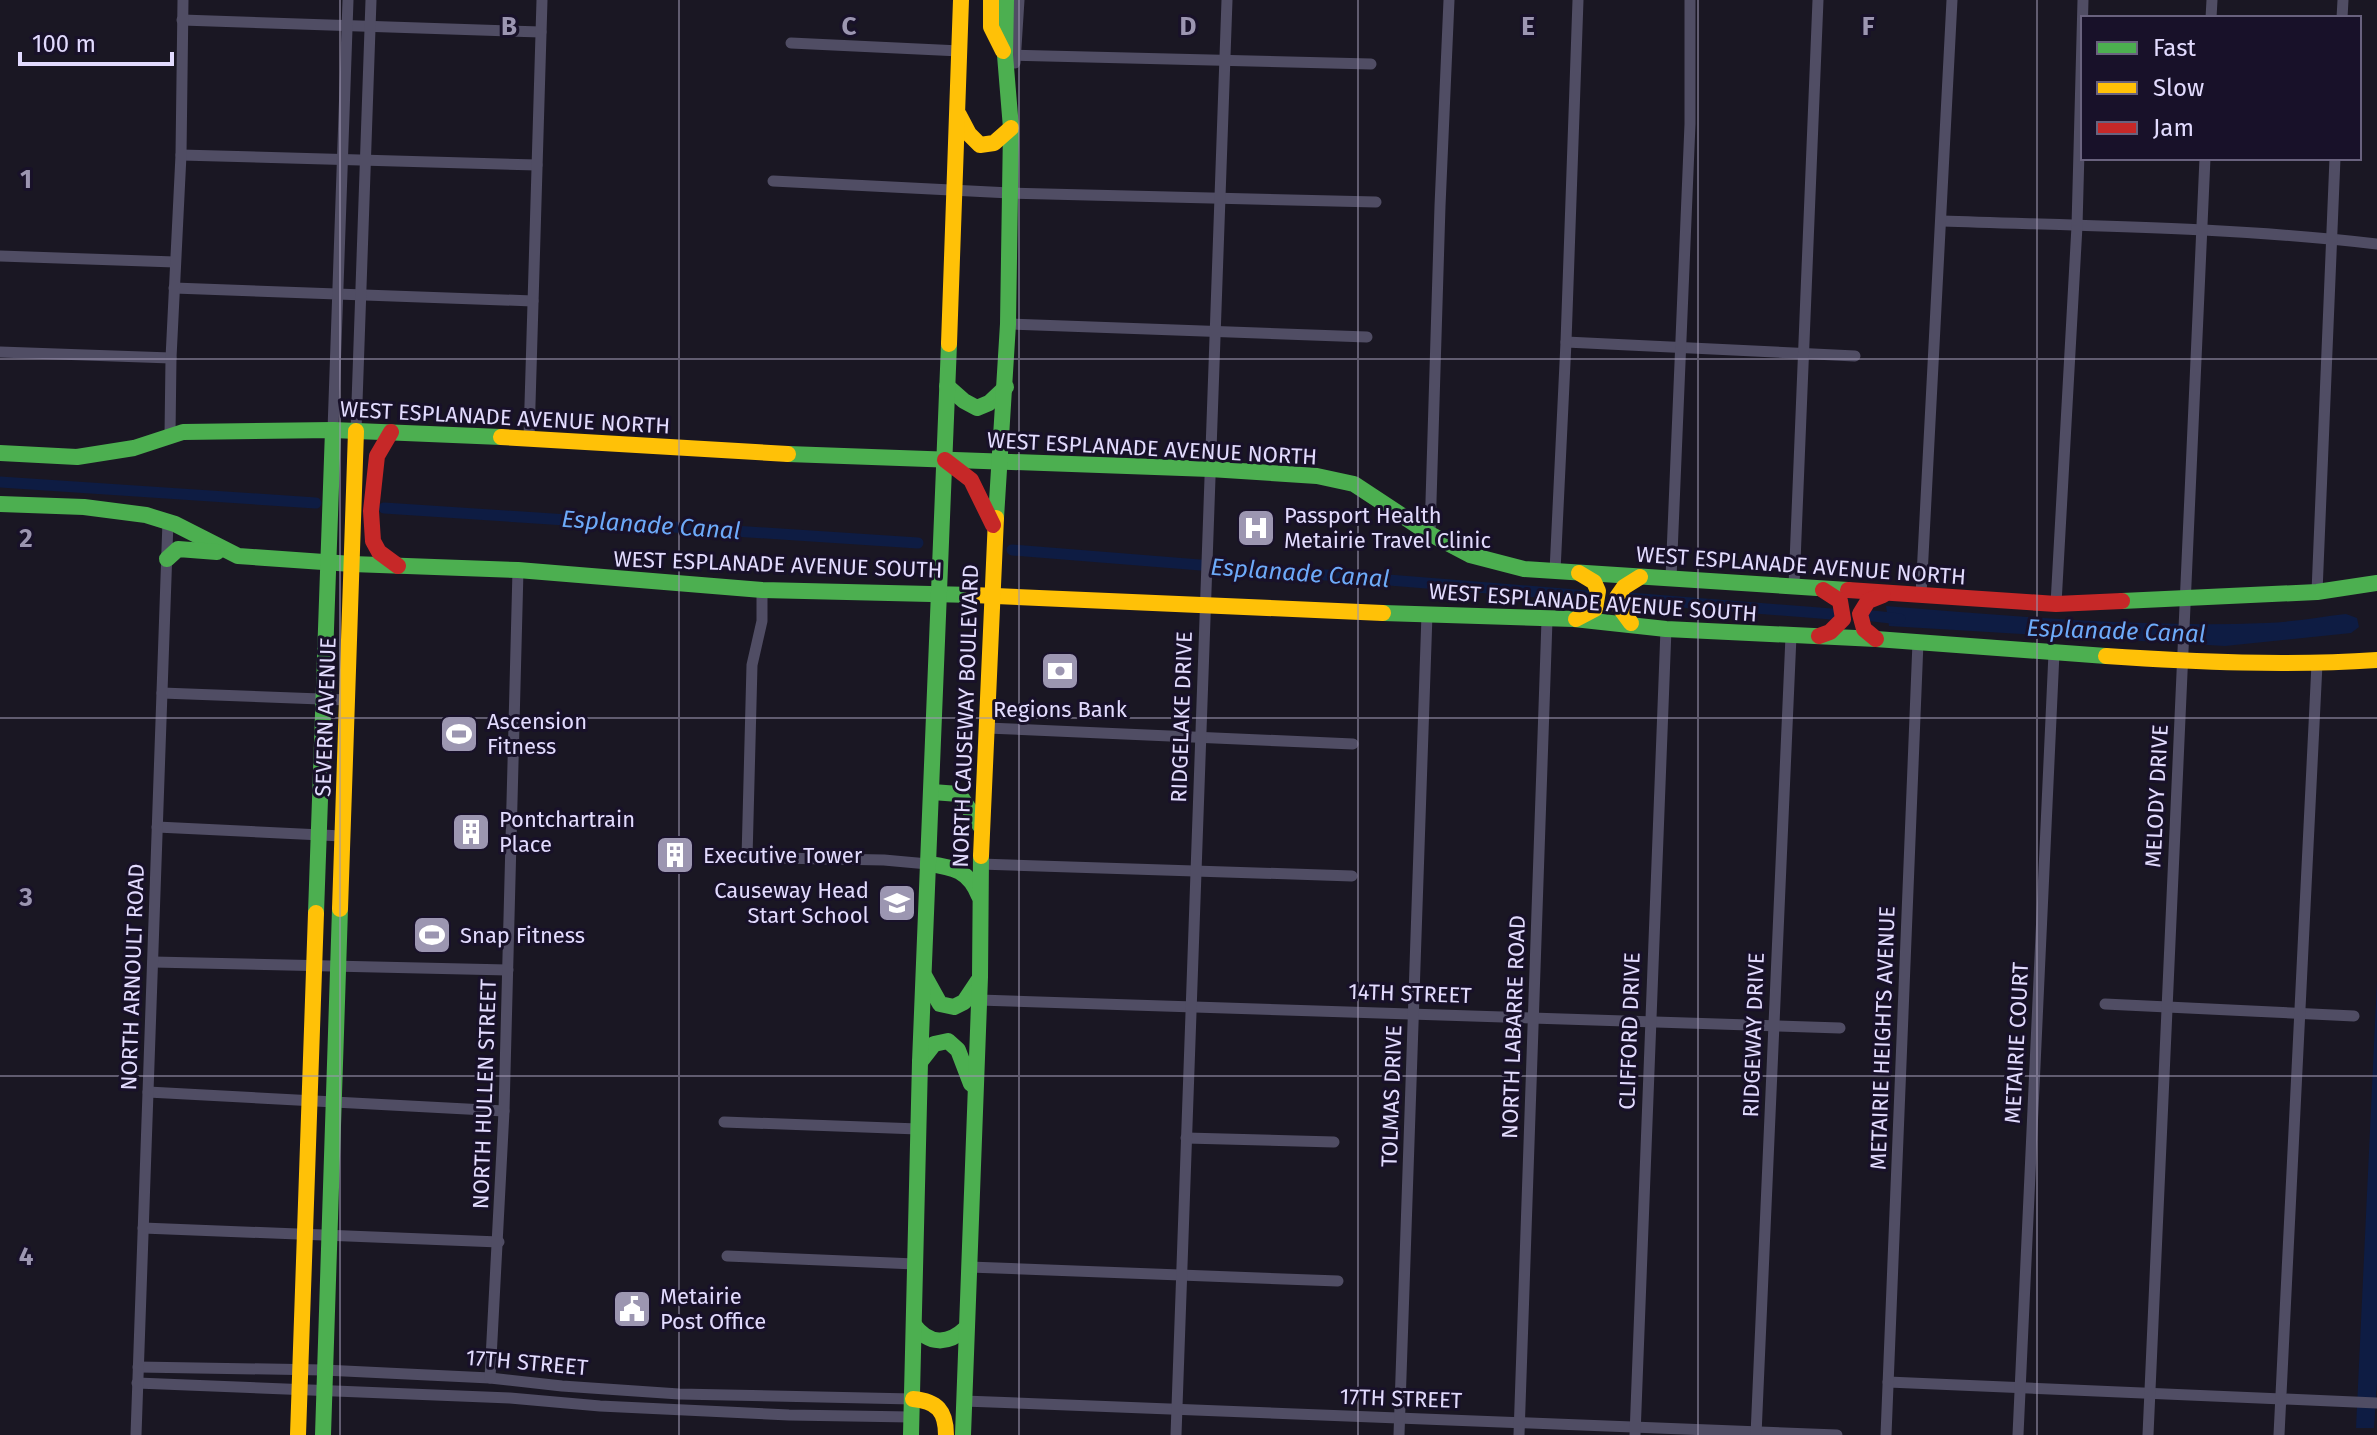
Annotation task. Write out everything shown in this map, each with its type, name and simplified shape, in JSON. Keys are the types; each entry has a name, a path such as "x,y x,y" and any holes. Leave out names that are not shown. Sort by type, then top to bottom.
{"main road":[{"name":"NORTH CAUSEWAY BOULEVARD","path":"911,1435 920,1062 961,0"},
{"path":"991,0 991,27 1011,55"},
{"name":"NORTH CAUSEWAY BOULEVARD","path":"963,1435 980,977 981,827 991,595 1008,324 1011,55 1006,0"},
{"path":"957,111 967,135 975,144 992,145 1001,140 1010,119"},
{"path":"947,386 966,404 978,409 989,406 1006,387"},
{"name":"WEST ESPLANADE AVENUE NORTH","path":"0,453 77,457 134,448 170,435 223,430 333,430 529,438 783,454 1210,469 1317,476 1354,484 1430,534 1470,555 1497,564 1555,571 2056,604 2317,592 2377,583"},
{"name":"SEVERN AVENUE","path":"298,1435 333,430"},
{"name":"SEVERN AVENUE","path":"323,1435 356,431"},
{"path":"391,432 377,456 371,511 373,541 379,552 398,566"},
{"path":"945,460 976,484 995,529"},
{"name":"WEST ESPLANADE AVENUE SOUTH","path":"0,504 107,510 168,521 238,556 352,564 518,570 762,590 1205,596 1427,614 1574,619 1666,629 1876,639 2054,653 2317,664 2377,660"},
{"path":"167,559 178,549 225,551"},
{"path":"1574,619 1595,609 1598,601 1597,586 1592,578 1579,572"},
{"path":"1631,623 1617,608 1616,598 1627,583 1642,576"},
{"path":"1818,637 1843,619 1840,601 1819,588"},
{"path":"1876,639 1864,629 1860,614 1868,601 1888,593"},
{"path":"932,792 959,794 981,827"},
{"path":"928,864 955,867 967,874 974,882 980,900"},
{"path":"924,973 940,1004 955,1008 970,996 980,977"},
{"path":"920,1062 934,1044 948,1041 958,1050 974,1092"},
{"path":"914,1325 926,1338 944,1342 953,1340 966,1328"},
{"path":"913,1399 927,1399 936,1404 944,1413 946,1435"}],"street":[{"path":"170,435 181,155 183,0"},
{"name":"SEVERN AVENUE","path":"333,430 348,0"},
{"name":"SEVERN AVENUE","path":"356,431 371,0"},
{"path":"529,438 542,0"},
{"path":"1019,0 1011,55 1371,64"},
{"name":"RIDGELAKE DRIVE","path":"1176,1435 1227,0"},
{"path":"1430,534 1449,0"},
{"path":"1555,571 1578,0"},
{"path":"1671,578 1690,124 1690,0"},
{"path":"1794,586 1818,0"},
{"path":"1921,595 1952,0"},
{"path":"182,20 541,32"},
{"path":"791,43 960,51"},
{"path":"2056,604 2077,226 2081,75"},
{"path":"181,155 537,165"},
{"name":"MELODY DRIVE","path":"2148,1435 2205,160"},
{"path":"2317,592 2335,160"},
{"path":"773,181 1010,193 1376,202"},
{"path":"1942,221 2201,230 2377,244"},
{"path":"0,256 175,262"},
{"path":"174,288 533,301"},
{"path":"1008,324 1367,337"},
{"path":"1566,342 1855,356"},
{"path":"0,352 171,358"},
{"name":"NORTH ARNOULT ROAD","path":"136,1435 168,521"},
{"name":"NORTH HULLEN STREET","path":"490,1378 504,1111 518,570"},
{"path":"747,858 752,665 762,621 762,590"},
{"name":"TOLMAS DRIVE","path":"1399,1435 1427,614"},
{"name":"NORTH LABARRE ROAD","path":"1519,1429 1547,620"},
{"name":"CLIFFORD DRIVE","path":"1635,1430 1666,629"},
{"name":"RIDGEWAY DRIVE","path":"1756,1433 1791,636"},
{"name":"METAIRIE HEIGHTS AVENUE","path":"1886,1435 1918,642"},
{"name":"METAIRIE COURT","path":"2018,1435 2054,653"},
{"path":"2279,1435 2317,664"},
{"path":"162,693 347,700"},
{"path":"987,728 1353,744"},
{"path":"157,827 342,836"},
{"path":"725,857 884,860 928,864"},
{"path":"980,864 1352,876"},
{"path":"153,962 508,970"},
{"name":"14TH STREET","path":"979,1000 1840,1028"},
{"path":"2105,1004 2354,1016"},
{"path":"148,1092 504,1111"},
{"path":"724,1122 918,1129"},
{"path":"1186,1138 1334,1142"},
{"path":"143,1228 499,1242"},
{"path":"727,1256 915,1264"},
{"path":"969,1267 1338,1281"},
{"name":"17TH STREET","path":"138,1367 324,1370 490,1378 679,1394 913,1399"},
{"path":"1888,1382 2377,1403"},
{"name":"17TH STREET","path":"137,1383 510,1398 615,1407 789,1415 911,1417"},
{"name":"17TH STREET","path":"964,1401 1400,1418 1519,1429 1837,1435"}],"water":[{"path":"1886,606 2171,624 2276,622 2346,614 2357,618 2359,627 2351,633 2225,646 1889,626"},
{"path":"2377,981 2377,1383 2374,1428 2356,1428"}],"waterway":[{"name":"Esplanade Canal","path":"0,482 316,503"},
{"name":"Esplanade Canal","path":"384,508 918,543"},
{"name":"Esplanade Canal","path":"1012,550 1588,596"},
{"name":"Esplanade Canal","path":"1629,598 1832,614"},
{"name":"Esplanade Canal","path":"1873,616 1900,619"}],"traffic: fast":[{"path":"996,518 1008,324 1011,128 1005,55 1006,0"},
{"path":"911,1435 920,1062 949,344"},
{"path":"947,386 977,408 989,403 1006,387"},
{"path":"0,453 77,457 134,448 183,432 333,430 501,437"},
{"path":"316,913 333,430"},
{"path":"788,454 1210,469 1317,476 1354,484 1430,534 1470,555 1524,569 1848,590"},
{"path":"0,504 84,507 146,515 175,524 238,556 518,570 762,590 973,595"},
{"path":"167,559 178,549 217,552"},
{"path":"2122,601 2317,592 2377,583"},
{"path":"1383,613 1574,619 1666,629 1876,639 2106,656"},
{"path":"932,792 959,794 981,827"},
{"path":"963,1435 980,977 981,856"},
{"path":"928,864 960,872 979,896"},
{"path":"323,1435 340,909"},
{"path":"925,977 940,1004 954,1007 964,1002 978,981"},
{"path":"920,1062 934,1044 948,1041 958,1050 971,1084"},
{"path":"914,1325 926,1336 939,1340 952,1338 966,1328"}],"traffic: slow":[{"path":"949,344 961,0"},
{"path":"991,0 991,27 1003,51"},
{"path":"959,115 969,134 980,145 994,143 1011,128"},
{"path":"340,909 356,431"},
{"path":"501,437 788,454"},
{"path":"981,856 996,518"},
{"path":"1576,619 1595,609 1598,591 1594,582 1579,573"},
{"path":"1631,623 1620,608 1617,597 1624,587 1640,577"},
{"path":"973,595 1383,613"},
{"path":"2106,656 2309,663 2377,660"},
{"path":"298,1435 316,913"},
{"path":"913,1399 928,1402 938,1409 944,1420 946,1435"}],"traffic: jam":[{"path":"391,432 377,456 371,511 373,541 379,552 398,566"},
{"path":"945,460 971,480 993,525"},
{"path":"1819,636 1830,632 1843,619 1840,601 1823,590"},
{"path":"1848,590 2056,604 2122,601"},
{"path":"1876,639 1864,629 1860,614 1868,601 1883,595"}],"place":[{"name":"Passport Health Metairie Travel Clinic","path":"1256,528"},
{"name":"Regions Bank","path":"1060,671"},
{"name":"Ascension Fitness","path":"459,734"},
{"name":"Pontchartrain Place","path":"471,832"},
{"name":"Executive Tower","path":"675,855"},
{"name":"Causeway Head Start School","path":"897,903"},
{"name":"Snap Fitness","path":"432,935"},
{"name":"Metairie Post Office","path":"632,1309"}]}
